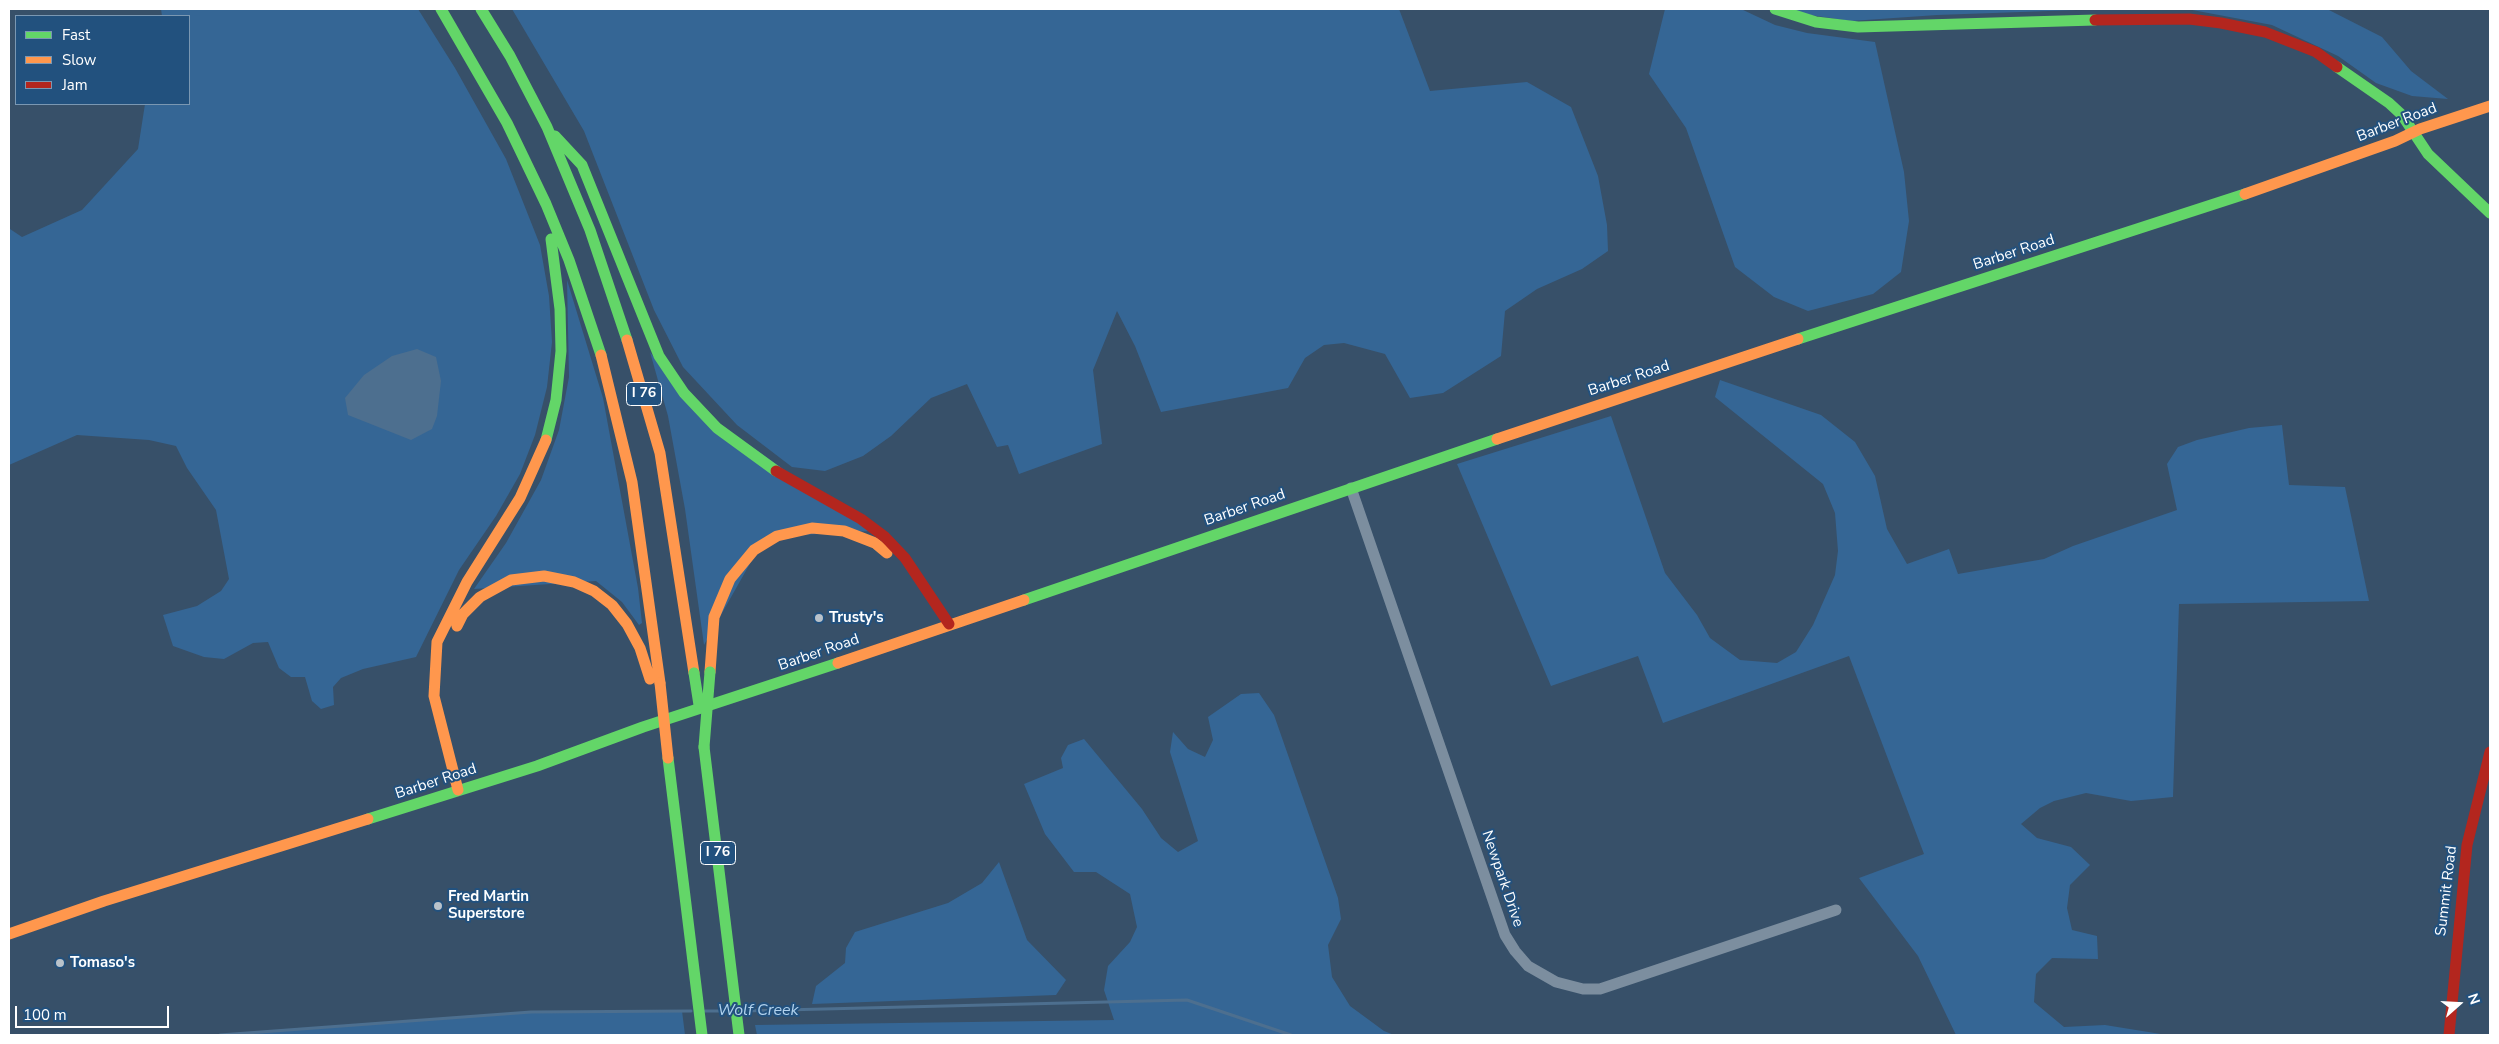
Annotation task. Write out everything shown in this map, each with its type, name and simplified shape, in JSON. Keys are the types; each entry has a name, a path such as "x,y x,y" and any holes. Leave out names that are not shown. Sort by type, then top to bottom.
{"main road":[{"name":"I 76","path":"442,9 507,123 538,186 569,260 615,408 632,482 656,685 668,758 702,1035"},
{"name":"I 76","path":"481,9 510,56 547,127 590,230 640,378 660,453 704,747 731,960 738,1035"},
{"path":"1775,9 1816,22 1858,27 2051,20 2188,19 2245,27 2303,46 2337,65 2396,109 2428,154 2490,213"},
{"name":"Barber Road","path":"9,934 104,901 325,834 537,766 643,727 722,703 1351,488 1898,306 2264,188 2412,132 2490,106"},
{"path":"547,127 582,165 659,356 684,393 717,428 753,456 789,480 861,519 885,537 905,558 949,624"},
{"path":"463,789 440,728 434,696 437,642 467,582 508,521 532,473 546,438 559,374 561,333 557,273 549,227 538,186"},
{"path":"704,747 714,617 736,569 754,550 766,542 801,529 826,528 844,531 875,543 890,555 901,569 919,594 938,628"},
{"path":"463,789 446,713 442,669 447,646 463,614 480,598 497,586 521,577 544,576 574,582 594,591 612,605 627,624 656,685"},
{"name":"Summit Road","path":"2449,1035 2467,844 2490,752"}],"street":[{"name":"Newpark Drive","path":"1351,488 1505,935 1515,951 1528,966 1556,982 1583,989 1600,989 1836,910"}],"shaded area":[{"path":"161,9 418,9 455,68 506,159 540,245 549,296 552,342 547,387 535,435 520,474 496,516 459,570 416,657 363,669 341,678 333,687 334,705 321,709 312,701 305,677 291,677 279,668 268,642 253,643 224,659 204,657 173,646 163,615 197,606 221,591 229,579 216,510 187,468 176,446 149,440 77,435 9,465 9,193 10,229 22,237 82,210 138,149 145,105 190,105 190,15 162,15"},
{"path":"512,9 1399,9 1430,91 1527,82 1571,107 1598,176 1607,225 1608,251 1582,269 1537,289 1505,311 1501,356 1443,393 1410,398 1385,354 1344,343 1324,345 1305,358 1288,388 1161,412 1135,346 1117,311 1093,370 1102,444 1019,474 1008,445 997,447 967,384 931,398 891,436 863,456 825,471 792,467 737,425 683,367 654,310 584,131"},
{"path":"1665,9 1741,9 1775,25 1807,33 1875,42 1904,172 1909,221 1901,272 1873,294 1808,311 1774,297 1735,267 1686,128 1649,74"},
{"path":"1790,9 2105,9 1937,15 1851,21 1810,15"},
{"path":"2187,9 2327,9 2382,37 2411,71 2448,99 2412,96 2376,83 2338,56 2272,25"},
{"path":"567,280 603,398 638,588 642,623 639,625 622,602 596,581 474,589 506,543 541,480 559,430 569,377"},
{"path":"417,349 436,357 441,381 437,416 432,429 411,440 348,415 345,398 364,375 392,356"},
{"path":"650,352 684,399 871,531 765,537 704,645 685,509 668,416"},
{"path":"1720,380 1821,415 1855,442 1875,476 1887,529 1907,564 1949,549 1958,574 2044,559 2073,546 2177,510 2167,464 2178,447 2197,440 2249,428 2282,425 2289,485 2345,487 2369,601 2179,604 2173,797 2131,801 2086,793 2054,801 2040,808 2021,824 2037,838 2071,847 2090,865 2070,885 2067,908 2072,930 2097,936 2098,959 2052,958 2036,974 2034,1002 2064,1027 2105,1025 2167,1035 1956,1035 1918,956 1859,878 1924,854 1849,656 1663,723 1638,656 1551,686 1457,464 1611,416 1665,573 1697,615 1710,638 1740,660 1777,663 1796,652 1813,625 1835,575 1838,551 1835,513 1823,484 1715,397"},
{"path":"1259,693 1274,715 1338,898 1341,919 1328,945 1332,977 1350,1006 1384,1031 1394,1035 757,1035 755,1025 1114,1020 1104,990 1108,966 1130,942 1137,927 1130,894 1096,872 1074,872 1045,834 1024,784 1063,768 1061,758 1068,745 1084,739 1142,809 1161,838 1178,852 1198,841 1170,752 1173,732 1188,749 1205,757 1213,740 1208,717 1241,694"},
{"path":"999,862 1027,940 1066,980 1056,995 812,1004 816,986 845,963 846,948 855,932 948,903 982,883"},
{"path":"682,1011 685,1035 220,1035 531,1012"}],"waterway":[{"name":"Wolf Creek","path":"743,1011 1187,1000 1291,1035"},
{"name":"Wolf Creek","path":"220,1035 531,1012 691,1011"},
{"name":"Wolf Creek","path":"705,1011 729,1011"}],"traffic: fast":[{"path":"441,9 507,123 546,204 569,260 601,355"},
{"path":"481,9 510,56 547,127 590,230 627,340"},
{"path":"1775,9 1816,22 1858,27 2095,20"},
{"path":"2337,67 2389,103 2402,115 2428,154 2490,213"},
{"path":"555,136 582,165 659,356 684,393 717,428 776,471"},
{"path":"1798,339 2245,194"},
{"path":"546,440 556,400 561,351 560,309 551,239"},
{"path":"1024,600 1497,439"},
{"path":"368,819 537,766 643,727 838,663"},
{"path":"704,747 710,672"},
{"path":"694,673 699,705"},
{"path":"704,747 739,1035"},
{"path":"668,758 702,1035"}],"traffic: slow":[{"path":"2245,194 2395,141 2420,129 2490,106"},
{"path":"1497,439 1798,339"},
{"path":"627,340 660,453 694,673"},
{"path":"601,355 632,482 660,683"},
{"path":"458,790 434,696 437,642 467,582 520,498 546,440"},
{"path":"710,672 714,617 730,579 754,550 777,536 812,528 844,531 875,543 887,553"},
{"path":"457,626 463,614 480,597 511,580 544,576 574,582 594,591 612,605 627,624 640,648 650,679"},
{"path":"838,663 1024,600"},
{"path":"660,683 668,758"},
{"path":"9,934 104,901 368,819"}],"traffic: jam":[{"path":"2095,20 2189,19 2221,23 2265,32 2316,52 2337,67"},
{"path":"776,471 861,519 885,537 905,558 949,624"},
{"path":"2449,1035 2467,845 2490,752"}],"place":[{"name":"Trusty's","path":"819,618"},
{"name":"Fred Martin Superstore","path":"438,906"},
{"name":"Tomaso's","path":"60,963"}]}
